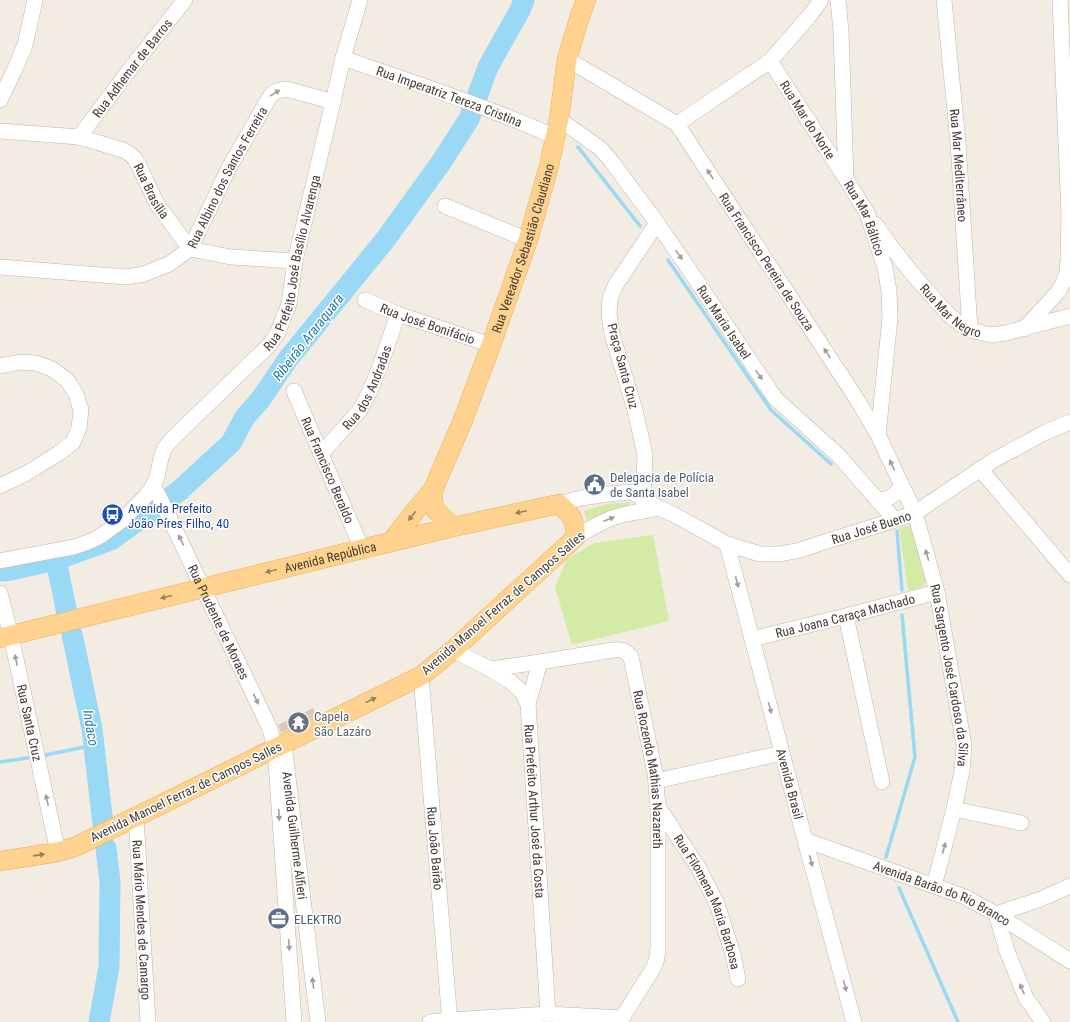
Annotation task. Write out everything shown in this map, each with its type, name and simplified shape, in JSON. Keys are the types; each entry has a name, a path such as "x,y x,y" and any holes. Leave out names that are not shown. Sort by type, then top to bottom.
{"main road":[{"name":"Rua Vereador Sebastião Claudiano","path":"433,490 463,420 528,240 549,166 557,128 567,59 586,0"},
{"path":"433,490 433,503 436,511 453,527"},
{"path":"391,542 433,490"},
{"path":"559,504 572,518 576,527 575,538"},
{"name":"Avenida República","path":"6,637 453,527 559,504"},
{"name":"Avenida Manoel Ferraz de Campos Salles","path":"0,861 58,852 77,846 421,676 453,650 575,538"}],"street":[{"path":"0,100 25,45 35,0"},
{"name":"Rua Adhemar de Barros","path":"78,137 186,0"},
{"name":"Rua Prefeito José Basílio Alvarenga","path":"159,497 156,477 164,449 172,439 259,356 277,334 288,304 295,261 343,58 360,0"},
{"path":"677,124 770,61 811,14 821,0"},
{"name":"Rua Mar Báltico","path":"838,0 841,31 846,178 867,213 885,268 889,291 890,318 878,435"},
{"name":"Rua Mar Mediterrâneo","path":"944,0 958,142 970,330"},
{"path":"1024,329 1058,292 1067,272 1069,214 1060,0"},
{"name":"Rua Imperatriz Tereza Cristina","path":"343,58 489,109 526,124 557,128"},
{"name":"Rua Francisco Pereira de Souza","path":"567,59 677,124 858,401 878,435 915,513"},
{"name":"Rua Mar do Norte","path":"770,61 846,178"},
{"name":"Rua Albino dos Santos Ferreira","path":"0,267 126,277 144,274 169,264 190,249 230,166 269,98 274,92 287,89 333,102"},
{"name":"Rua Maria Isabel","path":"557,128 601,149 657,223 730,329 775,398 838,455 895,520"},
{"name":"Rua Brasília","path":"0,131 78,137 123,150 130,154 140,168 157,204 190,249"},
{"path":"445,206 528,240"},
{"name":"Rua Mar Negro","path":"867,213 915,277 948,314 970,330 991,335 1006,333 1070,316"},
{"name":"Praça Santa Cruz","path":"644,504 645,456 635,410 612,334 609,314 610,299 615,286 657,223"},
{"path":"190,249 232,257 295,261"},
{"name":"Rua José Bonifácio","path":"365,300 398,314 491,345"},
{"name":"Rua dos Andradas","path":"321,454 360,410 380,369 398,314"},
{"path":"0,366 21,362 36,363 52,369 67,380 76,394 81,410 79,428 73,442 53,457 0,486"},
{"name":"Rua Francisco Beraldo","path":"294,391 362,549"},
{"name":"Rua José Bueno","path":"659,508 673,514 727,544 760,554 780,554 800,550 915,513 994,460 1044,433 1070,422"},
{"path":"980,469 1070,575"},
{"path":"877,499 885,500 891,498 902,487"},
{"name":"Avenida República","path":"559,504 581,498 631,492 644,504 659,508"},
{"path":"0,561 74,547 91,541 120,522 145,497 159,497"},
{"name":"Rua Prudente de Moraes","path":"159,497 279,746"},
{"name":"Avenida Manoel Ferraz de Campos Salles","path":"575,538 601,522 628,513 644,504"},
{"name":"Rua Sargento José Cardoso da Silva","path":"915,513 937,592 964,745 962,771 954,809 934,886"},
{"name":"Avenida Brasil","path":"727,544 854,1022"},
{"name":"Rua Joana Caraça Machado","path":"752,639 937,592"},
{"name":"Rua Santa Cruz","path":"0,594 6,637 58,852"},
{"path":"846,616 882,782"},
{"name":"Rua Rozendo Mathias Nazareth","path":"490,669 620,649 631,657 656,781 658,807 658,946 657,958 654,967 625,1020"},
{"name":"Rua Prefeito Arthur José da Costa","path":"453,650 490,669 511,682 522,692 528,704 548,1014"},
{"path":"528,704 540,662"},
{"name":"Rua João Bairão","path":"421,676 450,1021"},
{"name":"Avenida Guilherme Alfieri","path":"279,746 294,1022"},
{"name":"Avenida Guilherme Alfieri","path":"279,746 318,1022"},
{"path":"656,781 782,753"},
{"name":"Rua Filomena Maria Barbosa","path":"658,807 698,867 716,904 733,954 738,979"},
{"path":"954,809 1021,823"},
{"name":"Rua Mário Mendes de Camargo","path":"136,817 148,1022"},
{"name":"Avenida Barão do Rio Branco","path":"805,840 965,897 996,914 1070,961"},
{"path":"1043,1022 1026,998 1007,951 996,914 1041,899 1070,886"},
{"path":"430,1022 548,1014 564,1019 625,1020"}],"green space":[{"path":"632,502 625,508 586,520 584,511 607,504"},
{"path":"914,525 927,577 923,586 915,590 908,590 899,528"},
{"path":"653,535 669,621 572,645 555,587 567,559 594,543"}],"building":[{"name":"Capela São Lazáro","path":"313,708 316,716 281,733 278,725"}],"waterway":[{"name":"Ribeirão Araraquara","path":"0,571 56,560 111,540 179,491 231,443 245,417 261,399 288,359 385,240 440,164 469,119 488,67 520,10 524,0"},
{"path":"578,147 640,226"},
{"path":"668,260 771,410 831,464"},
{"path":"897,531 902,590"},
{"name":"Indaco","path":"56,560 67,614"},
{"path":"886,857 915,757 902,615"},
{"name":"Indaco","path":"72,634 92,729 103,824"},
{"path":"41,756 94,745"},
{"path":"0,762 34,757"},
{"name":"Indaco","path":"99,1022 109,967 110,882 106,848"},
{"path":"899,888 958,1022"}],"place":[{"name":"Delegacia de Polícia de Santa Isabel","path":"594,484"},
{"name":"Avenida Prefeito João Píres Filho, 40","path":"113,515"},
{"name":"Capela São Lazáro","path":"298,723"},
{"name":"ELEKTRO","path":"278,919"}]}
